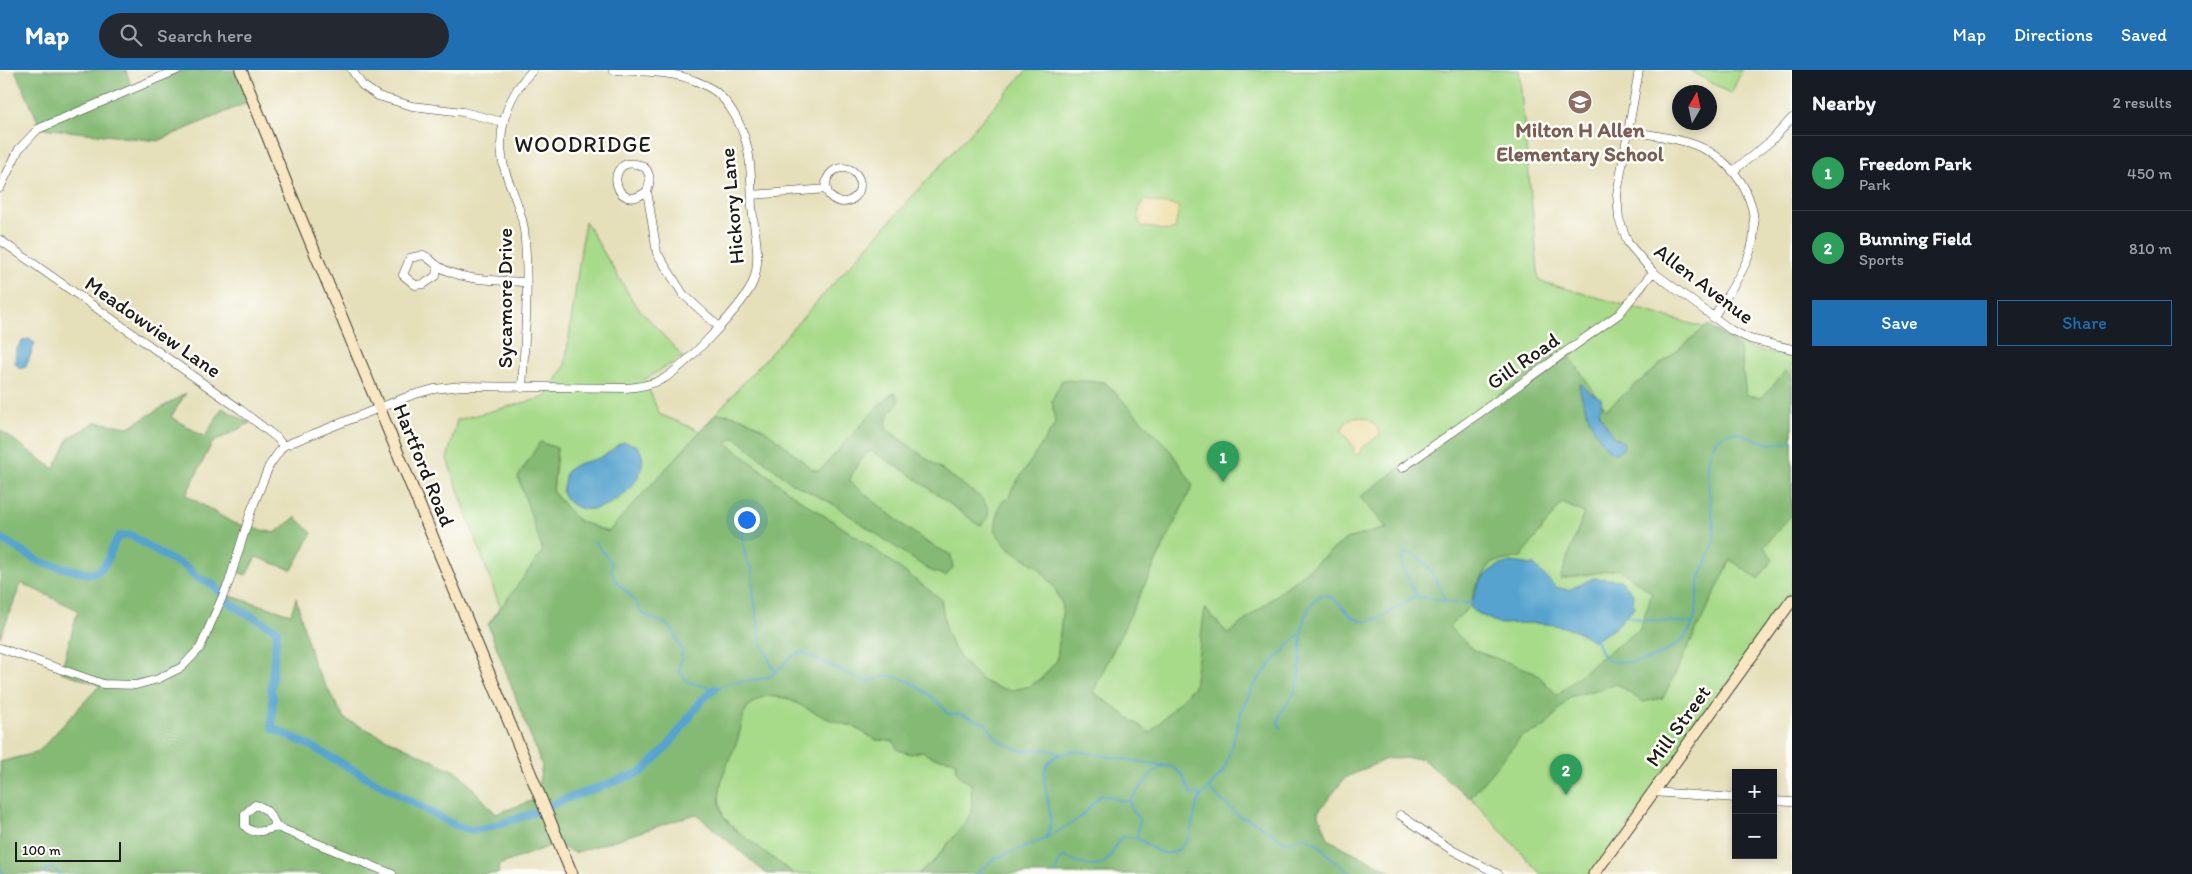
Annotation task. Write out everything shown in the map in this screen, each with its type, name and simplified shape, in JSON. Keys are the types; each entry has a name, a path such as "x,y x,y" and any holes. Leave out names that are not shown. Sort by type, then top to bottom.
{"street":[{"path":"0,188 19,149 38,129 178,70"},
{"name":"Hartford Road","path":"241,70 572,874"},
{"path":"352,70 362,85 378,96 412,106 463,112 503,122"},
{"name":"Sycamore Drive","path":"522,388 525,359 526,282 524,228 502,155 503,122 517,90 534,70"},
{"name":"Hickory Lane","path":"283,446 420,392 442,388 616,389 645,386 662,379 677,368 746,295 754,280 756,252 747,143 736,119 721,97 698,81 680,74 661,71 613,70"},
{"name":"Allen Avenue","path":"1639,70 1617,194 1619,219 1624,236 1633,251 1654,272 1713,318 1744,337 1792,349"},
{"path":"1733,171 1771,141 1792,118"},
{"path":"1628,131 1693,144 1715,155 1733,171 1747,190 1752,203 1754,237 1746,263 1713,318"},
{"path":"647,191 640,196 632,198 624,196 618,190 615,182 617,174 622,167 629,163 638,164 645,168 650,175 647,191 657,253 683,294 718,326"},
{"path":"841,168 851,169 858,176 861,185 858,194 850,200 841,202 832,197 827,189 827,180 832,171 841,168"},
{"path":"752,195 827,189"},
{"name":"Meadowview Lane","path":"0,240 241,410 277,438 283,446"},
{"path":"437,266 436,276 424,284 415,286 404,275 406,265 415,256 423,255 433,260 437,266 475,278 526,282"},
{"name":"Gill Road","path":"1402,468 1619,314 1654,272"},
{"path":"0,648 73,675 114,686 147,683 169,675 182,667 200,648 229,582 251,511 269,466 283,446"},
{"name":"Mill Street","path":"1594,874 1792,600"},
{"path":"1653,792 1732,798"},
{"path":"1777,801 1792,802"},
{"path":"1400,815 1452,850 1498,874"},
{"path":"277,827 392,874"}],"green space":[{"path":"15,70 126,70 131,86 180,70 239,70 251,101 158,141 41,128"},
{"path":"1027,70 1519,70 1539,281 1717,331 1734,342 1753,348 1792,356 1792,591 1595,874 1541,874 1403,723 948,843 934,861 918,874 794,874 744,837 723,816 719,799 720,788 725,766 736,742 488,625 500,607 447,459 457,420 546,397 565,366 585,221 634,303 683,357 645,379 659,414 700,431","holes":["557,448 553,492 577,520 607,532 544,551"]},
{"path":"1690,70 1742,70 1731,94"},
{"path":"1708,325 1740,348 1746,394 1761,398 1786,371 1792,377 1792,514 1764,547 1773,559 1758,579 1731,560 1663,698 1643,702 1617,684 1570,697 1544,728 1522,736 1470,798 1421,758 1386,759 1345,778 1318,812 1329,840 1396,874 918,874 934,861 965,823 972,811 971,784 962,778 956,770 957,763 949,759 931,757 923,751 911,754 898,750 893,741 876,740 854,727 828,719 786,698 765,696 749,705 744,714 738,739 722,777 719,799 723,816 732,827 794,874 767,874 696,814 575,853 555,844 499,865 498,874 0,874 0,762 38,752 100,685 61,672 78,610 21,583 0,638 0,430 54,469 69,438 96,422 129,427 186,393 171,417 205,437 222,408 250,423 212,443 186,495 233,523 275,533 296,517 312,533 292,570 256,557 246,575 232,570 223,594 291,614 296,598 314,665 345,719 459,773 496,814 536,799 542,766 488,625 543,551 518,477 540,442 557,448 553,492 577,520 608,532 716,414 743,418 756,425 768,432 812,469 819,471 870,415 889,396 895,393 899,401 888,417 886,429 980,497 988,511 987,519 981,525 977,524 908,473 871,451 864,456 852,474 850,482 907,528 928,543 951,555 953,567 946,576 929,570 833,504 790,482 736,438 730,440 728,444 793,495 866,543 941,599 946,630 952,645 962,660 983,681 999,688 1013,690 1030,686 1042,678 1057,660 1063,606 1054,587 1039,568 1006,546 994,530 1000,504 1009,498 1012,489 1055,424 1052,400 1062,380 1105,382 1170,450 1193,485 1093,692 1150,733 1194,686 1205,608 1228,634 1346,539 1387,528 1360,497 1564,348 1606,409","holes":["1562,503 1584,513 1560,579 1619,569 1652,593 1640,629 1599,659 1557,695 1535,672 1475,651 1449,627 1472,604 1474,590 1491,563 1521,557"]}],"sand":[{"path":"1144,200 1178,206 1175,229 1169,231 1141,226 1139,212 1140,205"},
{"path":"1354,417 1370,421 1380,435 1361,448 1361,452 1356,455 1353,452 1354,447 1341,430 1347,421"}],"water":[{"path":"29,339 35,343 26,367 20,369 15,363 16,350 23,340"},
{"path":"1582,384 1589,392 1601,398 1602,406 1599,410 1601,417 1613,436 1623,442 1624,448 1617,453 1612,453 1606,447 1595,431 1581,393 1579,385"},
{"path":"624,442 636,445 642,458 640,472 632,486 619,498 603,506 587,509 573,505 562,492 566,472 579,463 605,455"},
{"path":"1511,562 1534,565 1556,587 1568,590 1594,578 1621,580 1633,594 1634,607 1615,628 1593,641 1571,629 1560,626 1537,623 1501,624 1473,611 1471,608 1478,584 1488,572 1502,564"}],"waterway":[{"path":"1596,639 1601,652 1609,661 1631,662 1655,657 1676,645 1685,636 1695,616 1699,583 1714,539 1708,477 1709,460 1713,446 1721,436 1735,432 1769,444 1792,442"},
{"path":"743,526 742,535 746,560 752,568 753,591 761,641 775,673"},
{"path":"0,538 40,562 90,574 101,569 105,564 119,536 131,535 162,555 188,568 197,578 213,584 232,605 277,630 271,689 273,697 272,725 274,729 305,743 452,824 471,830 486,828 537,812 560,801 642,772 668,746 702,700 715,689"},
{"path":"595,542 612,564 615,580 634,600 642,614 666,624 673,630 682,651 679,670 688,682 715,689 728,683 761,679 773,674 786,661 802,652 863,681 871,681 889,676 905,680 930,695 948,714 961,714 986,724 999,741 1022,751 1045,749 1060,754"},
{"path":"1417,596 1403,569 1402,558 1407,553 1415,556 1427,565 1436,579 1445,601"},
{"path":"1280,727 1279,717 1296,689 1299,676 1302,627 1305,616 1311,605 1320,595 1333,598 1353,618 1366,621 1385,615 1415,596 1454,603 1473,603"},
{"path":"1627,615 1639,619 1693,623"},
{"path":"1056,874 1059,861 1065,857 1093,866 1104,863 1122,837 1137,839 1160,852 1174,852 1180,848 1185,843 1191,830 1200,798 1224,769 1243,708 1250,692 1270,666 1299,635"},
{"path":"1044,839 1050,828 1044,775 1047,765 1057,756 1075,751 1172,767 1182,774 1191,794 1201,795"},
{"path":"975,874 994,859 1047,838 1080,818 1100,796 1130,801 1151,774 1162,767"},
{"path":"1209,789 1239,816 1253,821 1284,841 1291,842 1303,836 1318,844 1334,861 1353,874"},
{"path":"1130,801 1131,808 1139,820 1137,837"},
{"path":"43,874 47,869 52,868 60,874"},
{"path":"0,869 4,874"}],"place":[{"name":"Milton H Allen Elementary School","path":"1580,102"},
{"name":"Freedom Park","path":"1223,482"},
{"name":"Bunning Field","path":"1566,795"}],"district":[{"name":"WOODRIDGE","path":"583,144"}]}
